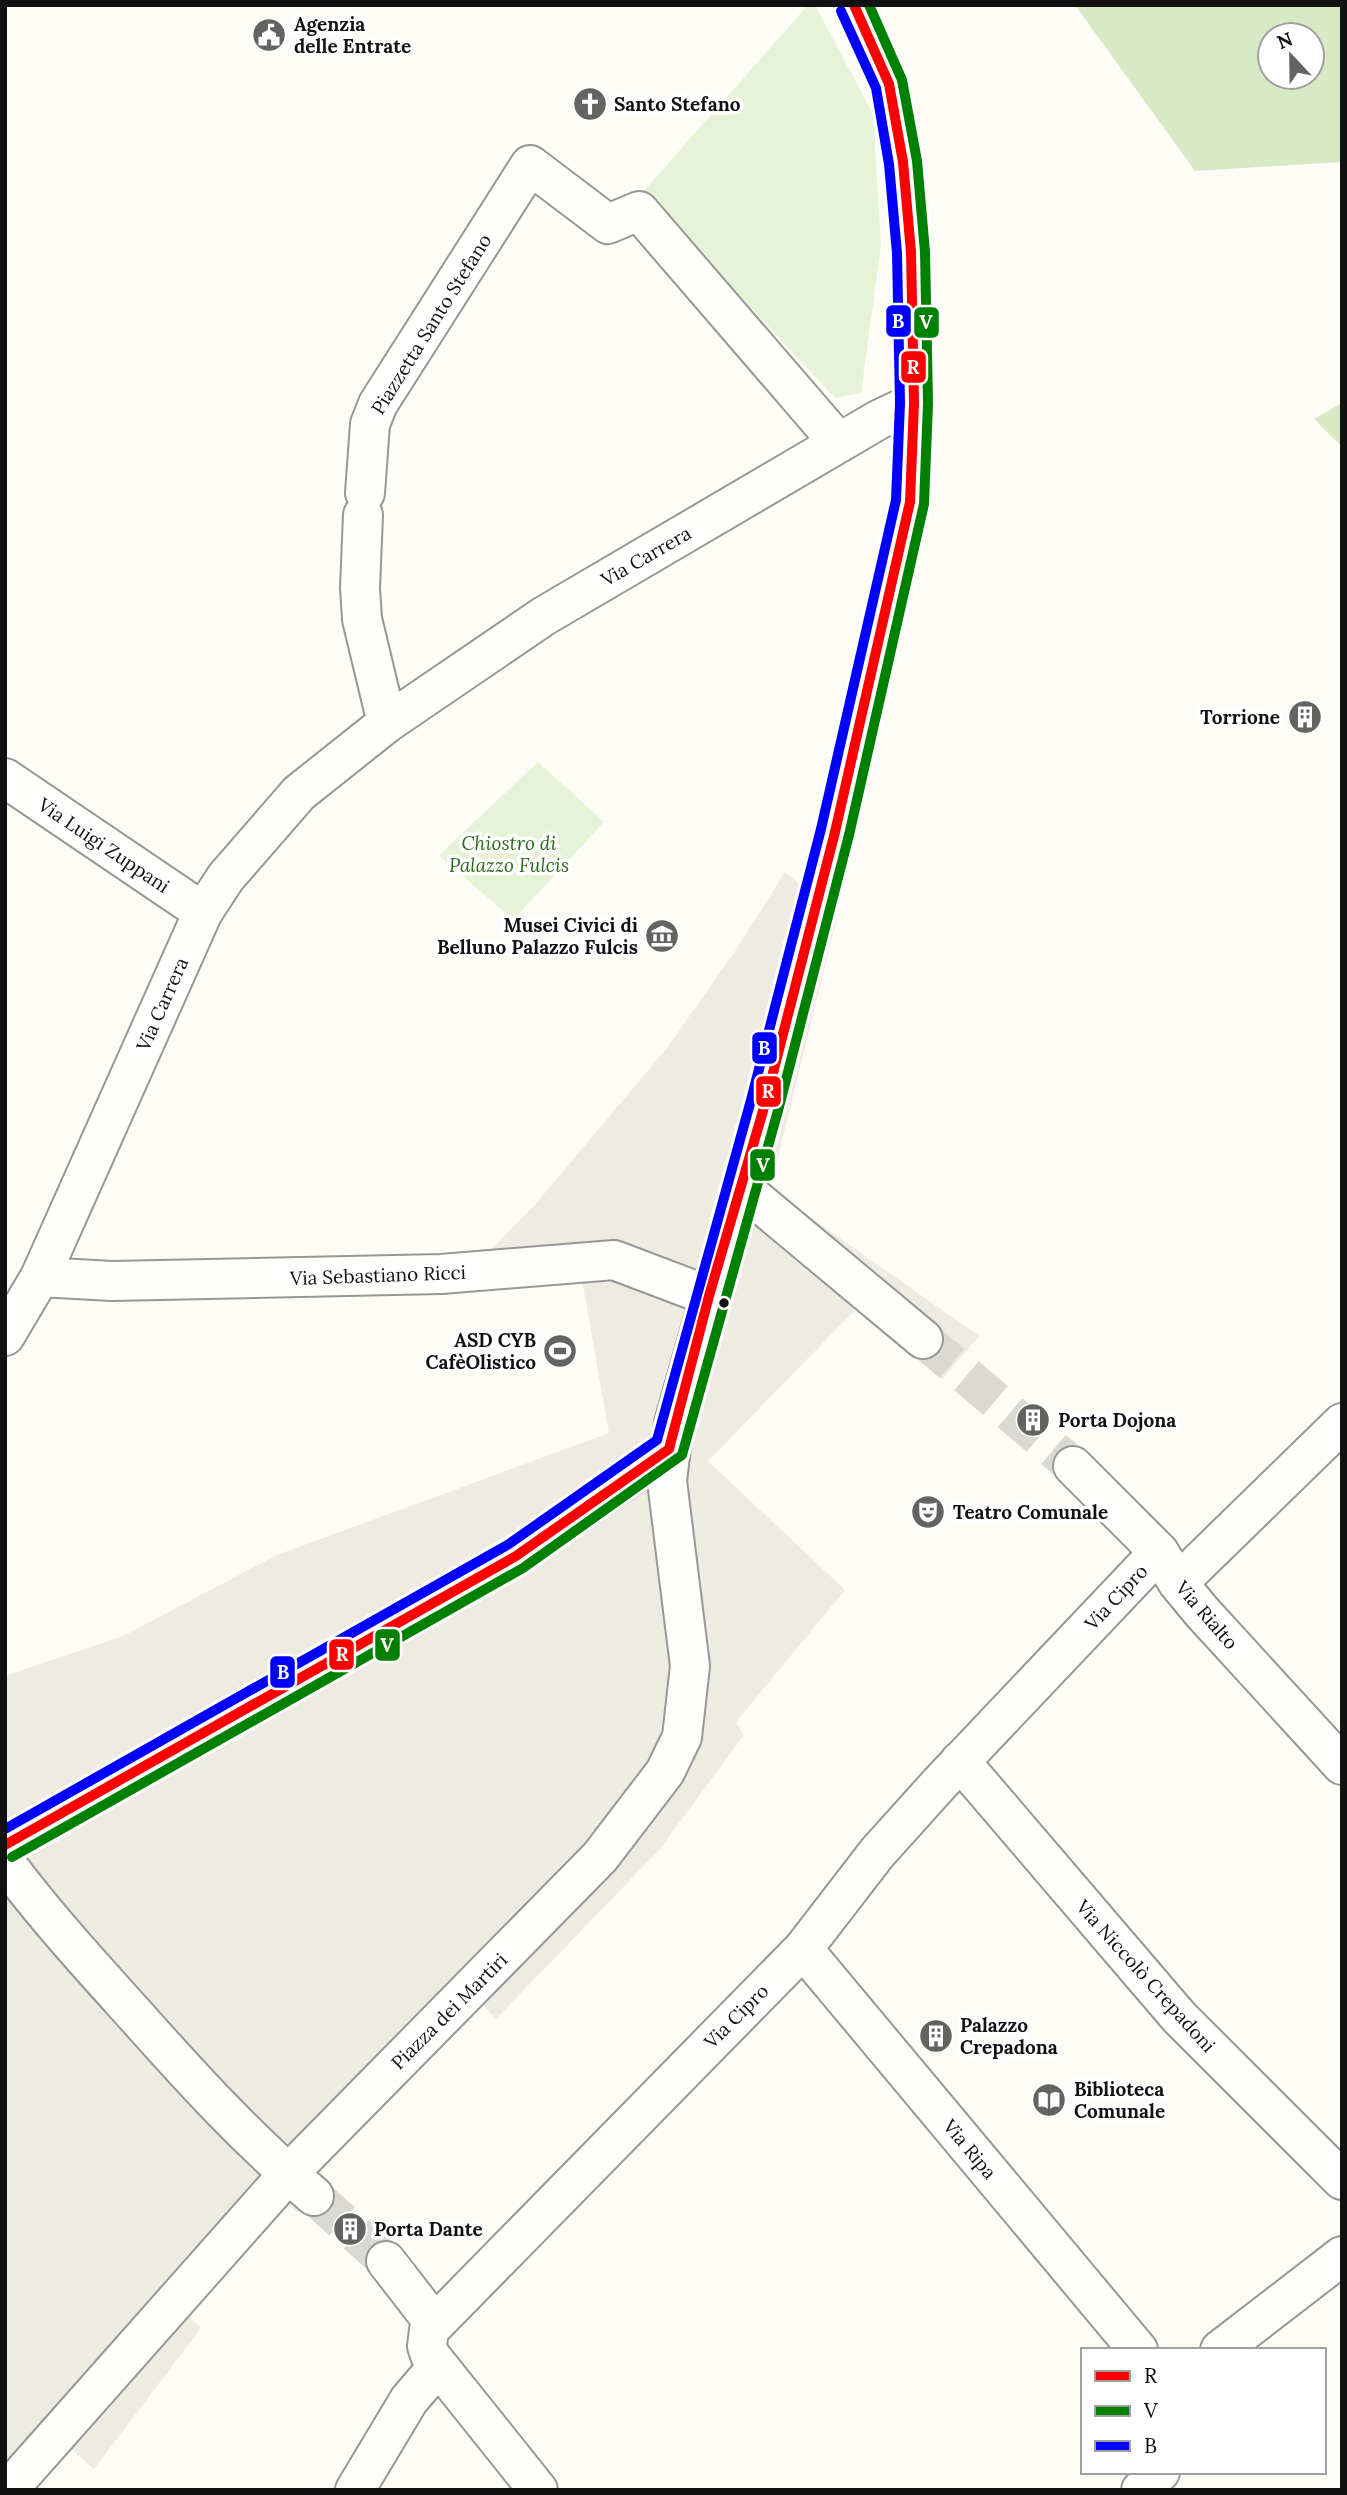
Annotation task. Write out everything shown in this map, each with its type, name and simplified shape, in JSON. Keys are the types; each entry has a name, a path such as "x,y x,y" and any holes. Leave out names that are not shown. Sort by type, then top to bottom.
{"street":[{"name":"Piazza dei Martiri","path":"8,2490 301,2185 600,1857 666,1772 682,1737 690,1666 667,1481 669,1449 709,1296 742,1188 835,832 910,502 914,403 911,252 903,162 889,84 854,5"},
{"name":"Piazzetta Santo Stefano","path":"387,723 362,619 360,588 370,424 378,404 530,165 608,223 639,211 839,443"},
{"name":"Via Carrera","path":"7,1329 40,1277 203,912 226,877 299,793 387,723 544,616 839,443 914,403"},
{"name":"Via Luigi Zuppani","path":"5,778 203,912"},
{"path":"742,1188 923,1339"},
{"name":"Via Sebastiano Ricci","path":"40,1277 112,1281 441,1274 614,1259 709,1296"},
{"name":"Via Cipro","path":"434,2323 803,1949 877,1853 960,1761 1168,1567 1342,1423"},
{"path":"5,1845 516,1556 669,1449"},
{"name":"Via Rialto","path":"1073,1466 1168,1567 1342,1765"},
{"name":"Via Niccolò Crepadoni","path":"960,1761 1179,2017 1342,2180"},
{"path":"5,1861 48,1920 224,2113 301,2185"},
{"name":"Via Ripa","path":"803,1949 1136,2348"},
{"path":"1223,2348 1342,2256"},
{"path":"386,2261 434,2323 429,2330 426,2346 438,2366 538,2490"},
{"path":"355,2490 409,2400 438,2366"},
{"path":"1141,2490 1158,2474"}],"green space":[{"path":"808,5 815,5 873,114 881,245 861,393 835,398 643,192"},
{"path":"1075,5 1342,5 1342,162 1195,171"},
{"path":"1342,403 1342,447 1314,419"},
{"name":"Chiostro di Palazzo Fulcis","path":"538,762 604,822 513,920 439,855"}],"shaded area":[{"path":"785,872 837,917 770,1189 979,1336 942,1379 858,1307 708,1461 845,1590 736,1722 744,1735 659,1850 496,2019 478,2000 318,2170 329,2180 297,2213 281,2199 184,2312 201,2328 94,2469 71,2449 32,2490 5,2490 5,1676 123,1636 277,1555 609,1433 582,1280 489,1252 532,1208 667,1048 738,947"}],"tunnel":[{"path":"923,1339 1073,1466"},
{"path":"314,2196 386,2261"}],"transit line":[{"name":"R","path":"669,1449 709,1296 765,1104 835,832 910,502 914,403 911,252 903,162 889,84 854,5"},
{"name":"V","path":"12,1857 523,1568 682,1455 779,1107 849,835 924,504 928,403 925,252 917,161 902,80 869,5"},
{"name":"B","path":"5,1829 509,1544 657,1440 751,1100 821,829 896,500 900,403 897,253 889,164 876,88 841,11"},
{"name":"R","path":"5,1845 516,1556 669,1449"}],"place":[{"name":"Agenzia delle Entrate","path":"269,35"},
{"name":"Santo Stefano","path":"590,104"},
{"name":"Torrione","path":"1305,717"},
{"name":"Musei Civici di Belluno Palazzo Fulcis","path":"662,936"},
{"name":"ASD CYB CafèOlistico","path":"560,1351"},
{"name":"Porta Dojona","path":"1033,1420"},
{"name":"Teatro Comunale","path":"928,1512"},
{"name":"Palazzo Crepadona","path":"936,2036"},
{"name":"Biblioteca Comunale","path":"1049,2100"},
{"name":"Porta Dante","path":"350,2229"}]}
